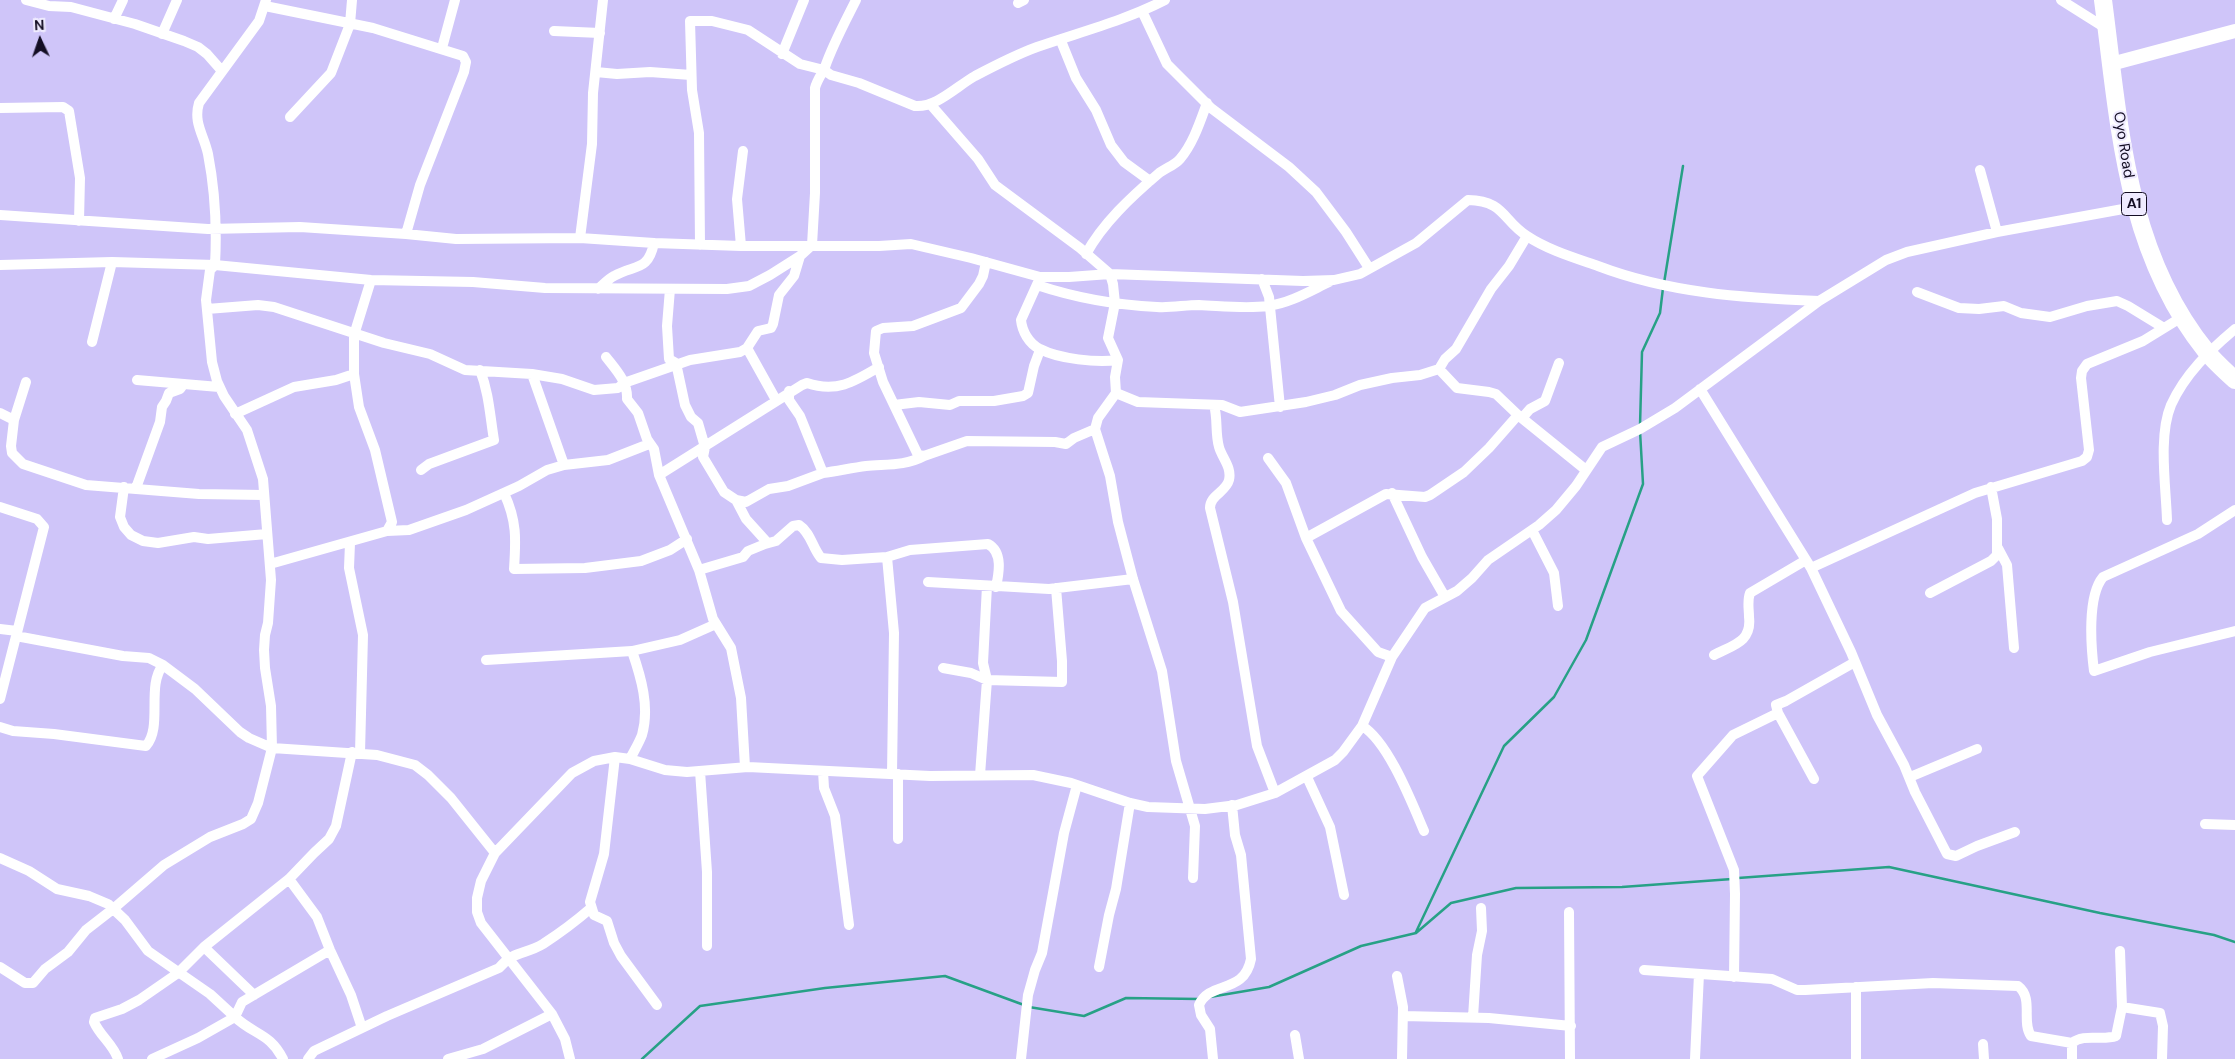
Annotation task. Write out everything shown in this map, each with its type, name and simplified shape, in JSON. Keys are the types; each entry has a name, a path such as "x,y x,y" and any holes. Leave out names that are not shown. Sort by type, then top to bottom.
{"highway":[{"name":"Oyo Road","path":"2103,0 2120,133 2134,207 2154,264 2182,317 2207,352 2235,380"}],"street":[{"path":"29,0 49,6 71,7 162,34 198,47 222,71"},
{"path":"114,19 123,0"},
{"path":"162,34 177,0"},
{"path":"290,117 331,73 350,24 352,0"},
{"path":"442,48 455,0"},
{"path":"580,238 592,144 592,109 604,0"},
{"path":"782,54 804,0"},
{"path":"0,265 112,262 215,265 371,280 472,282 545,288 727,289 749,286 800,256 812,245 815,184 815,88 817,80 824,70 828,53 856,0"},
{"path":"700,245 699,133 691,76 690,21 712,21 748,30 782,54 808,68 824,70 831,75 860,83 915,106 930,104 973,77 1037,47 1061,41 1142,11 1165,0"},
{"path":"2061,0 2106,29"},
{"path":"0,967 25,983 34,983 45,969 68,952 86,930 114,909 176,856 210,837 251,819 258,803 272,748 272,706 265,668 264,650 271,580 263,479 247,430 219,387 212,362 206,283 210,270 215,265 217,228 208,153 196,120 196,112 199,103 259,21 266,3 373,28 463,56 466,62 420,185 406,234"},
{"path":"1142,11 1167,64 1206,104 1289,167 1316,192 1346,232 1369,268"},
{"path":"554,31 600,33"},
{"path":"2111,64 2235,31"},
{"path":"1061,41 1076,78 1096,110 1111,145 1124,162 1150,181"},
{"path":"596,72 617,74 650,72 691,76"},
{"path":"930,104 978,159 996,185 1046,221 1110,274 1115,303 1108,338 1118,360 1115,377 1116,393 1098,418 1095,429 1110,476 1118,522 1133,579 1162,671 1176,761 1195,826 1194,878"},
{"path":"1086,254 1101,230 1150,181 1181,157 1196,131 1206,104"},
{"path":"0,108 63,107 69,111 80,178 79,221"},
{"path":"741,246 738,199 742,151"},
{"path":"1980,170 1997,232"},
{"path":"1039,281 1061,277 1110,274 1303,282 1334,280 1350,277 1416,244 1468,200 1483,200 1494,205 1527,236 1599,267 1648,283 1734,297 1819,302"},
{"path":"570,1059 565,1039 552,1014 481,923 476,912 476,898 481,881 495,853 558,785 572,773 594,761 615,757 630,759 665,770 700,771 746,767 895,774 1033,775 1077,785 1130,803 1148,807 1205,809 1237,805 1275,793 1335,760 1362,726 1392,657 1425,608 1472,578 1488,560 1532,530 1556,510 1602,447 1640,429 1675,408 1819,302 1886,260 1907,252 1997,232 2134,207"},
{"path":"0,215 172,228 300,227 406,234 456,240 580,238 741,246 921,245 986,262 1039,281 1060,293 1115,303 1159,308 1197,305 1243,307 1270,305 1300,296 1334,280"},
{"path":"1116,393 1138,402 1222,405 1240,412 1280,407 1335,395 1360,385 1392,378 1420,375 1439,369 1445,359 1456,349 1491,289 1527,236"},
{"path":"598,288 614,276 649,260 654,243"},
{"path":"207,309 258,305 274,307 384,343 430,354 465,370 532,374 562,380 594,390 618,388 624,383 676,363 740,352 747,348 758,331 771,328 779,295 794,276 800,256"},
{"path":"92,342 112,262"},
{"path":"924,456 918,455 914,450 883,382 874,353 876,331 883,328 913,326 961,308 983,276 986,262"},
{"path":"1060,293 1061,277"},
{"path":"1262,279 1270,305 1280,407"},
{"path":"371,280 355,333 354,374 359,407 375,450 389,506 392,522 387,531"},
{"path":"1039,281 1021,320 1025,334 1033,345 1040,350 1088,360 1118,360"},
{"path":"670,289 667,326 669,359 676,363 685,405 691,417 698,423 705,447 703,457 724,492 736,500 746,502 769,489 788,486 823,473 867,466 897,465 915,461 967,441 1055,442 1066,444 1074,438 1095,429"},
{"path":"1917,292 1959,308 1979,310 2004,306 2021,313 2050,317 2087,306 2117,302 2128,306 2164,328"},
{"path":"1714,655 1746,637 1750,632 1748,599 1750,593 1808,564 1991,487 2082,461 2087,457 2089,450 2080,378 2082,371 2087,364 2143,341 2182,317"},
{"path":"2167,520 2164,443 2166,423 2171,406 2181,388 2207,352 2235,329"},
{"path":"747,348 776,400"},
{"path":"894,404 919,402 950,405 959,401 994,401 1023,396 1028,393 1040,350"},
{"path":"606,357 624,383 627,389 626,398 638,413 649,444 656,454 659,475 700,570 712,619 730,648 741,698 746,767"},
{"path":"1306,538 1382,496 1392,493 1425,497 1464,472 1520,416 1545,401 1559,363"},
{"path":"659,475 789,391 807,382 816,386 844,386 879,367"},
{"path":"1439,369 1457,388 1496,394 1586,470"},
{"path":"421,470 445,458 494,440 488,399 480,370"},
{"path":"235,414 294,387 336,380 354,374"},
{"path":"532,374 564,465"},
{"path":"138,380 219,387"},
{"path":"26,382 14,420 12,453 23,464 86,485 199,494 264,495"},
{"path":"136,488 160,422 162,407 169,393 183,385"},
{"path":"1700,389 1808,564 1855,662 1877,715 1910,777 1944,850 1949,856 1956,856 2016,832"},
{"path":"789,391 789,400 800,416 823,473"},
{"path":"1214,405 1218,419 1218,445 1230,472 1230,478 1227,486 1212,500 1210,508 1233,602 1257,746 1275,793"},
{"path":"0,413 14,420"},
{"path":"270,564 350,543 387,531 409,530 466,510 504,493 547,470 564,465 608,460 649,444"},
{"path":"1268,458 1286,484 1306,538 1341,611 1378,652 1392,657"},
{"path":"124,487 120,517 124,527 131,535 143,541 158,543 194,537 208,539 267,534"},
{"path":"1930,593 1991,561 1997,555 1997,519 1991,487"},
{"path":"504,493 514,516 514,569 585,568 642,561 670,550 687,539"},
{"path":"1392,493 1422,557 1445,596"},
{"path":"736,500 746,519 765,540 765,544"},
{"path":"0,508 37,518 44,527 0,699"},
{"path":"2235,510 2198,534 2103,577 2096,585 2091,629 2094,671 2150,652 2235,631"},
{"path":"700,570 743,557 748,551 776,541 793,526 799,525 806,530 814,550 821,558 842,560 887,557 910,550 988,544 996,551 999,560 991,586 983,663 987,680 980,775"},
{"path":"1532,530 1554,573 1558,606"},
{"path":"118,1059 110,1043 96,1028 95,1018 122,1010 178,974 204,947 289,879 329,839 336,826 356,753 363,635 349,568 350,543"},
{"path":"1998,547 2006,565 2014,648"},
{"path":"887,557 894,633 895,774 898,839"},
{"path":"928,582 1056,588 1133,579"},
{"path":"943,668 971,673 987,680 1062,682 1056,588"},
{"path":"486,660 632,651 680,640 716,624"},
{"path":"0,629 122,656 149,658 163,665 195,689 240,732 272,748 356,753 398,759 415,765 451,798 495,853"},
{"path":"630,759 642,734 644,705 642,680 632,651"},
{"path":"1814,778 1778,713 1776,705 1855,662"},
{"path":"0,727 13,732 54,734 146,746 152,736 156,675 163,665"},
{"path":"1734,977 1736,894 1734,870 1697,776 1733,735 1778,713"},
{"path":"1362,726 1368,730 1390,759 1406,789 1424,831"},
{"path":"1910,777 1977,749"},
{"path":"615,757 604,854 591,895 591,908 594,915 607,921 614,943 621,956 657,1005"},
{"path":"700,771 707,872 707,946"},
{"path":"823,771 824,788 835,816 849,925"},
{"path":"1307,776 1330,827 1344,894"},
{"path":"1021,1059 1028,995 1042,953 1064,833 1077,785"},
{"path":"1099,967 1116,889 1130,803"},
{"path":"1213,1059 1210,1029 1200,1010 1206,995 1230,986 1245,976 1251,960 1241,854 1234,836 1232,805"},
{"path":"2206,824 2235,825"},
{"path":"0,858 29,871 57,889 97,898 114,909 134,931 148,951 178,974 210,994 243,1024 263,1035 276,1046 283,1059"},
{"path":"289,879 317,917 351,995 362,1028"},
{"path":"308,1059 314,1051 362,1028 499,968 508,957 530,951 542,944 591,908"},
{"path":"1473,1018 1477,955 1482,931 1481,908"},
{"path":"1569,912 1570,1059"},
{"path":"204,947 254,995"},
{"path":"152,1059 198,1038 235,1017 242,1002 330,950"},
{"path":"1644,970 1772,979 1797,990 1933,983 2018,986 2023,989 2026,996 2028,1031 2031,1036 2072,1043 2080,1038 2109,1038 2116,1036 2122,1007 2120,951"},
{"path":"1695,1059 1699,974"},
{"path":"1397,976 1403,1016 1402,1059"},
{"path":"1856,987 1856,1059"},
{"path":"2122,1007 2160,1013 2163,1026 2162,1059"},
{"path":"448,1059 483,1049 552,1014"},
{"path":"1403,1016 1473,1018 1571,1026"},
{"path":"1295,1035 1299,1059"},
{"path":"2072,1043 2072,1059"},
{"path":"1983,1044 1984,1059"}],"waterway":[{"path":"1664,283 1683,166"},
{"path":"1640,426 1642,352 1660,313 1663,288"},
{"path":"1416,932 1504,746 1554,697 1586,640 1643,484 1640,431"},
{"path":"1738,878 1889,867 2100,913 2214,935 2235,942"},
{"path":"1210,997 1269,987 1361,946 1416,933 1451,903 1516,888 1622,887 1732,879"},
{"path":"642,1059 700,1006 825,988 945,976 1024,1005"},
{"path":"1029,1007 1084,1016 1126,998 1199,999"}]}
